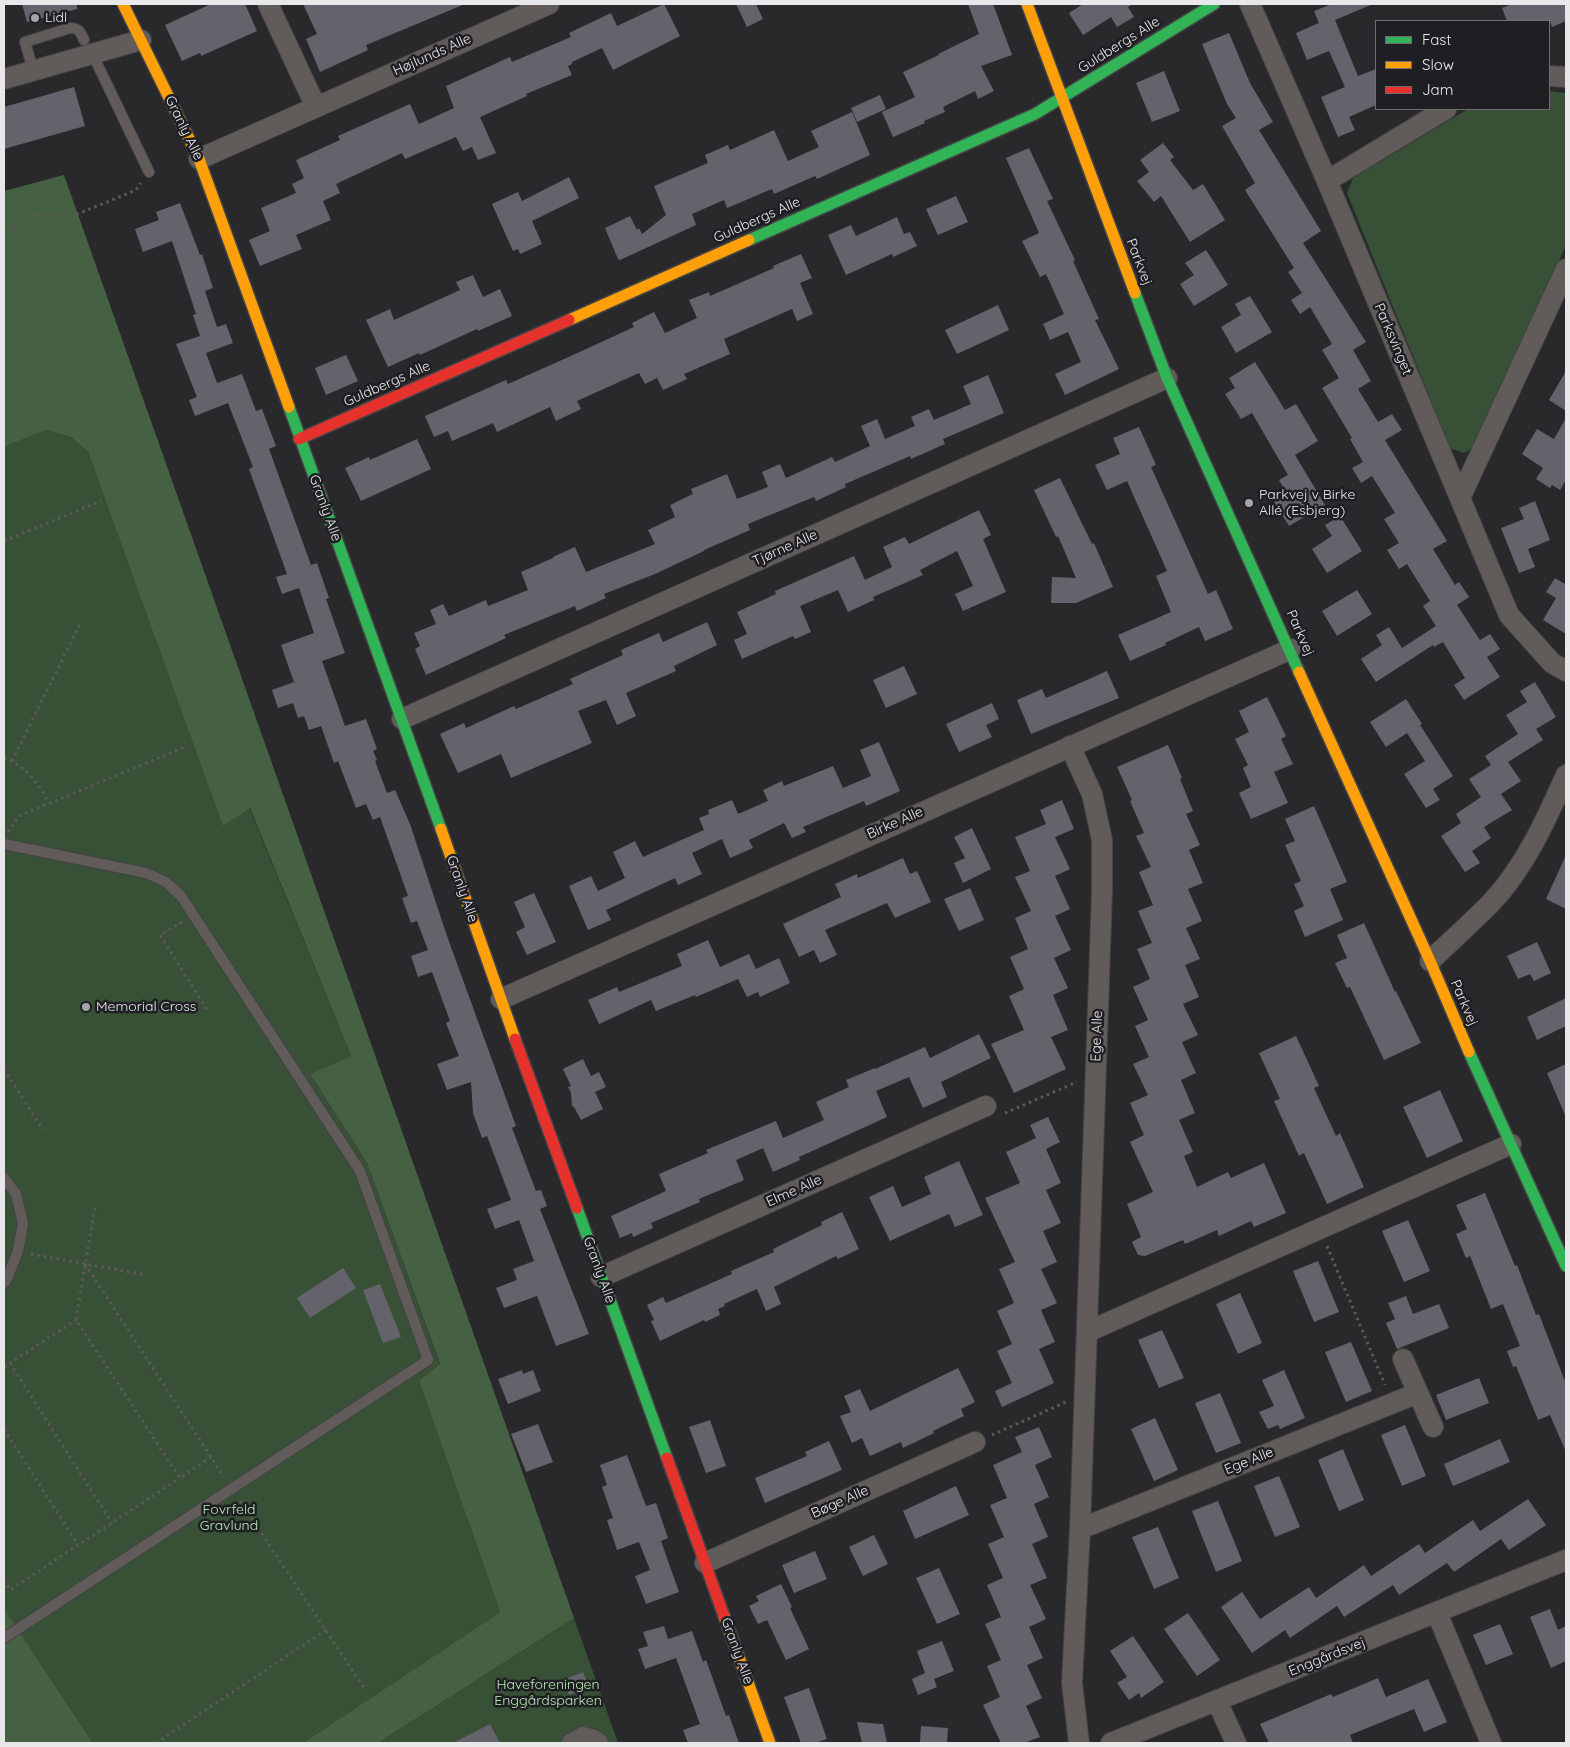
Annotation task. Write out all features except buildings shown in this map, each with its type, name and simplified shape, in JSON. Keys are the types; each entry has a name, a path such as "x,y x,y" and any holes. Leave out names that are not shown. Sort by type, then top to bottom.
{"street":[{"name":"Granly Alle","path":"123,4 199,159 770,1743"},
{"path":"268,4 316,107"},
{"name":"Højlunds Alle","path":"199,159 549,4"},
{"name":"Parkvej","path":"1027,4 1167,378 1566,1266"},
{"name":"Guldbergs Alle","path":"299,439 1035,114 1214,4"},
{"name":"Parksvinget","path":"1250,4 1327,181 1509,615 1552,663 1566,671"},
{"path":"4,79 33,70 88,47 141,40"},
{"path":"1550,76 1566,77"},
{"path":"1327,181 1444,110"},
{"path":"1460,498 1566,268"},
{"name":"Tjørne Alle","path":"402,719 1167,378"},
{"name":"Birke Alle","path":"501,999 1290,649"},
{"name":"Ege Alle","path":"1070,746 1092,794 1102,840 1102,892 1080,1530 1072,1683 1079,1743"},
{"path":"1430,961 1492,902 1524,860 1546,819 1566,775"},
{"name":"Elme Alle","path":"601,1277 994,1110"},
{"path":"1087,1332 1511,1144"},
{"path":"1403,1359 1433,1427"},
{"name":"Ege Alle","path":"1080,1530 1418,1393"},
{"name":"Bøge Alle","path":"705,1563 975,1442"},
{"name":"Enggårdsvej","path":"1111,1743 1566,1560"},
{"path":"1437,1613 1491,1743"},
{"path":"1217,1701 1236,1743"},
{"path":"572,1743 583,1737 598,1743"}],"lane":[{"path":"33,70 25,42 70,28 76,28 80,31 149,172"},
{"path":"4,844 146,873 166,882 181,896 360,1171 428,1360 4,1638"},
{"path":"4,1178 16,1194 23,1223 18,1251 4,1282"}],"path":[{"path":"4,232 31,215 73,216 136,190 149,172"},
{"path":"4,541 101,501"},
{"path":"12,760 80,624"},
{"path":"4,838 19,816 185,747"},
{"path":"4,758 12,760 28,772 40,786 49,803"},
{"path":"194,915 160,936 209,1013"},
{"path":"4,1069 43,1130"},
{"path":"994,1110 1096,1074"},
{"path":"95,1208 76,1320 180,1478"},
{"path":"1320,1229 1392,1403"},
{"path":"18,1251 146,1275"},
{"path":"4,1367 76,1320"},
{"path":"10,1363 112,1523"},
{"path":"975,1442 1084,1394"},
{"path":"4,1429 78,1545"},
{"path":"4,1580 10,1590 212,1457"},
{"path":"156,1743 326,1630"}],"green space":[{"path":"1550,91 1566,93 1566,245 1475,447 1464,453 1450,448 1347,193 1353,178 1466,110 1550,110"},
{"path":"64,175 574,1618 378,1743 303,1743 500,1612 419,1381 440,1364 367,1163 310,1074 351,1056 250,808 223,826 88,452 71,437 46,430 4,447 4,191"},
{"name":"Fovrfeld Gravlund","path":"46,430 71,437 88,452 223,825 249,807 351,1056 310,1074 367,1163 440,1365 419,1381 500,1612 303,1743 93,1743 4,1608 4,447"},
{"path":"4,1608 93,1743 4,1743"},
{"name":"Haveforeningen Enggårdsparken","path":"574,1618 618,1743 378,1743"}],"traffic: fast":[{"path":"749,240 1035,114 1214,4"},
{"path":"1135,293 1167,378 1299,672"},
{"path":"289,407 441,829"},
{"path":"1469,1052 1566,1266"},
{"path":"577,1208 667,1458"}],"traffic: slow":[{"path":"123,4 199,159 289,407"},
{"path":"1027,4 1135,293"},
{"path":"569,320 749,240"},
{"path":"1299,672 1430,961 1469,1052"},
{"path":"441,829 515,1039"},
{"path":"724,1616 770,1743"}],"traffic: jam":[{"path":"299,439 569,320"},
{"path":"515,1039 577,1208"},
{"path":"667,1458 724,1616"}],"place":[{"name":"Lidl","path":"35,18"},
{"name":"Parkvej v Birke Allé (Esbjerg)","path":"1249,503"},
{"name":"Memorial Cross","path":"86,1007"}]}
